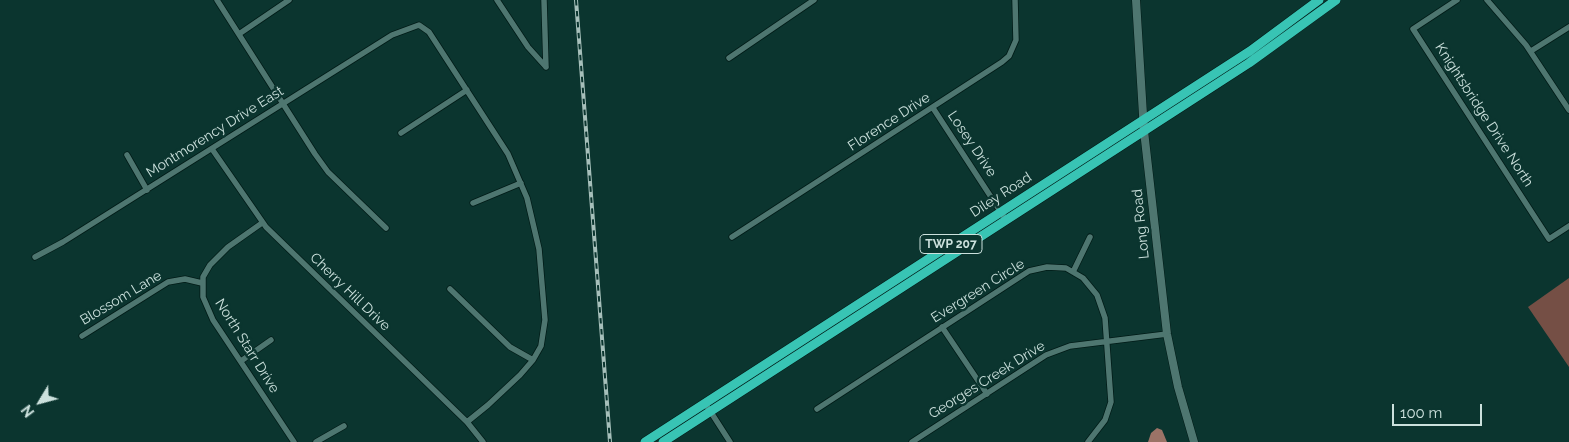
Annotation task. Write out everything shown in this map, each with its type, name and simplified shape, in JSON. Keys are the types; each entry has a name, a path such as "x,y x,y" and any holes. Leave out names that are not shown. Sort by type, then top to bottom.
{"highway":[{"name":"Diley Road","path":"1004,216 1143,120 1261,44 1319,0"},
{"name":"Diley Road","path":"645,442 708,407 1004,216 1144,131 1267,51 1336,0"},
{"name":"Diley Road","path":"663,442 708,407"}],"main road":[{"name":"Long Road","path":"1136,0 1144,131 1167,334 1178,387 1194,442"}],"street":[{"path":"217,0 328,172 386,228"},
{"path":"239,34 289,0"},
{"path":"497,0 528,47 546,67 544,0"},
{"path":"729,58 814,0"},
{"name":"Florence Drive","path":"732,238 933,108 1009,56 1016,40 1015,0"},
{"name":"Knightsbridge Drive North","path":"1457,0 1413,29 1549,239 1569,226"},
{"path":"1487,0 1531,52 1569,110"},
{"name":"Montmorency Drive East","path":"35,258 147,190 392,35 408,28 419,25 429,32 467,90"},
{"path":"1531,52 1569,27"},
{"path":"401,133 467,90 508,154 521,183 536,232 545,320 541,346 533,360 488,405 467,422"},
{"name":"Losey Drive","path":"933,108 1004,216"},
{"name":"Cherry Hill Drive","path":"212,149 262,223 467,422 483,442"},
{"path":"127,155 147,190"},
{"path":"473,203 521,183"},
{"path":"202,284 205,272 217,256 262,223"},
{"path":"1073,272 1090,237"},
{"name":"Evergreen Circle","path":"817,408 1030,271 1047,267 1066,268 1083,278 1098,295 1105,318 1111,402 1105,420 1088,442"},
{"name":"Blossom Lane","path":"82,336 168,282 186,280 202,284"},
{"name":"North Starr Drive","path":"202,284 203,296 209,312 294,442"},
{"path":"450,289 510,347 533,360"},
{"path":"942,328 987,394"},
{"name":"Georges Creek Drive","path":"912,442 1046,355 1070,346 1167,334"},
{"path":"241,361 271,340"},
{"path":"708,407 730,442"},
{"path":"316,442 344,426"}],"shaded area":[{"path":"1569,278 1569,367 1528,307"},
{"path":"1157,428 1162,430 1167,442 1148,442 1151,433"}],"railway":[{"path":"576,0 610,442"}]}
